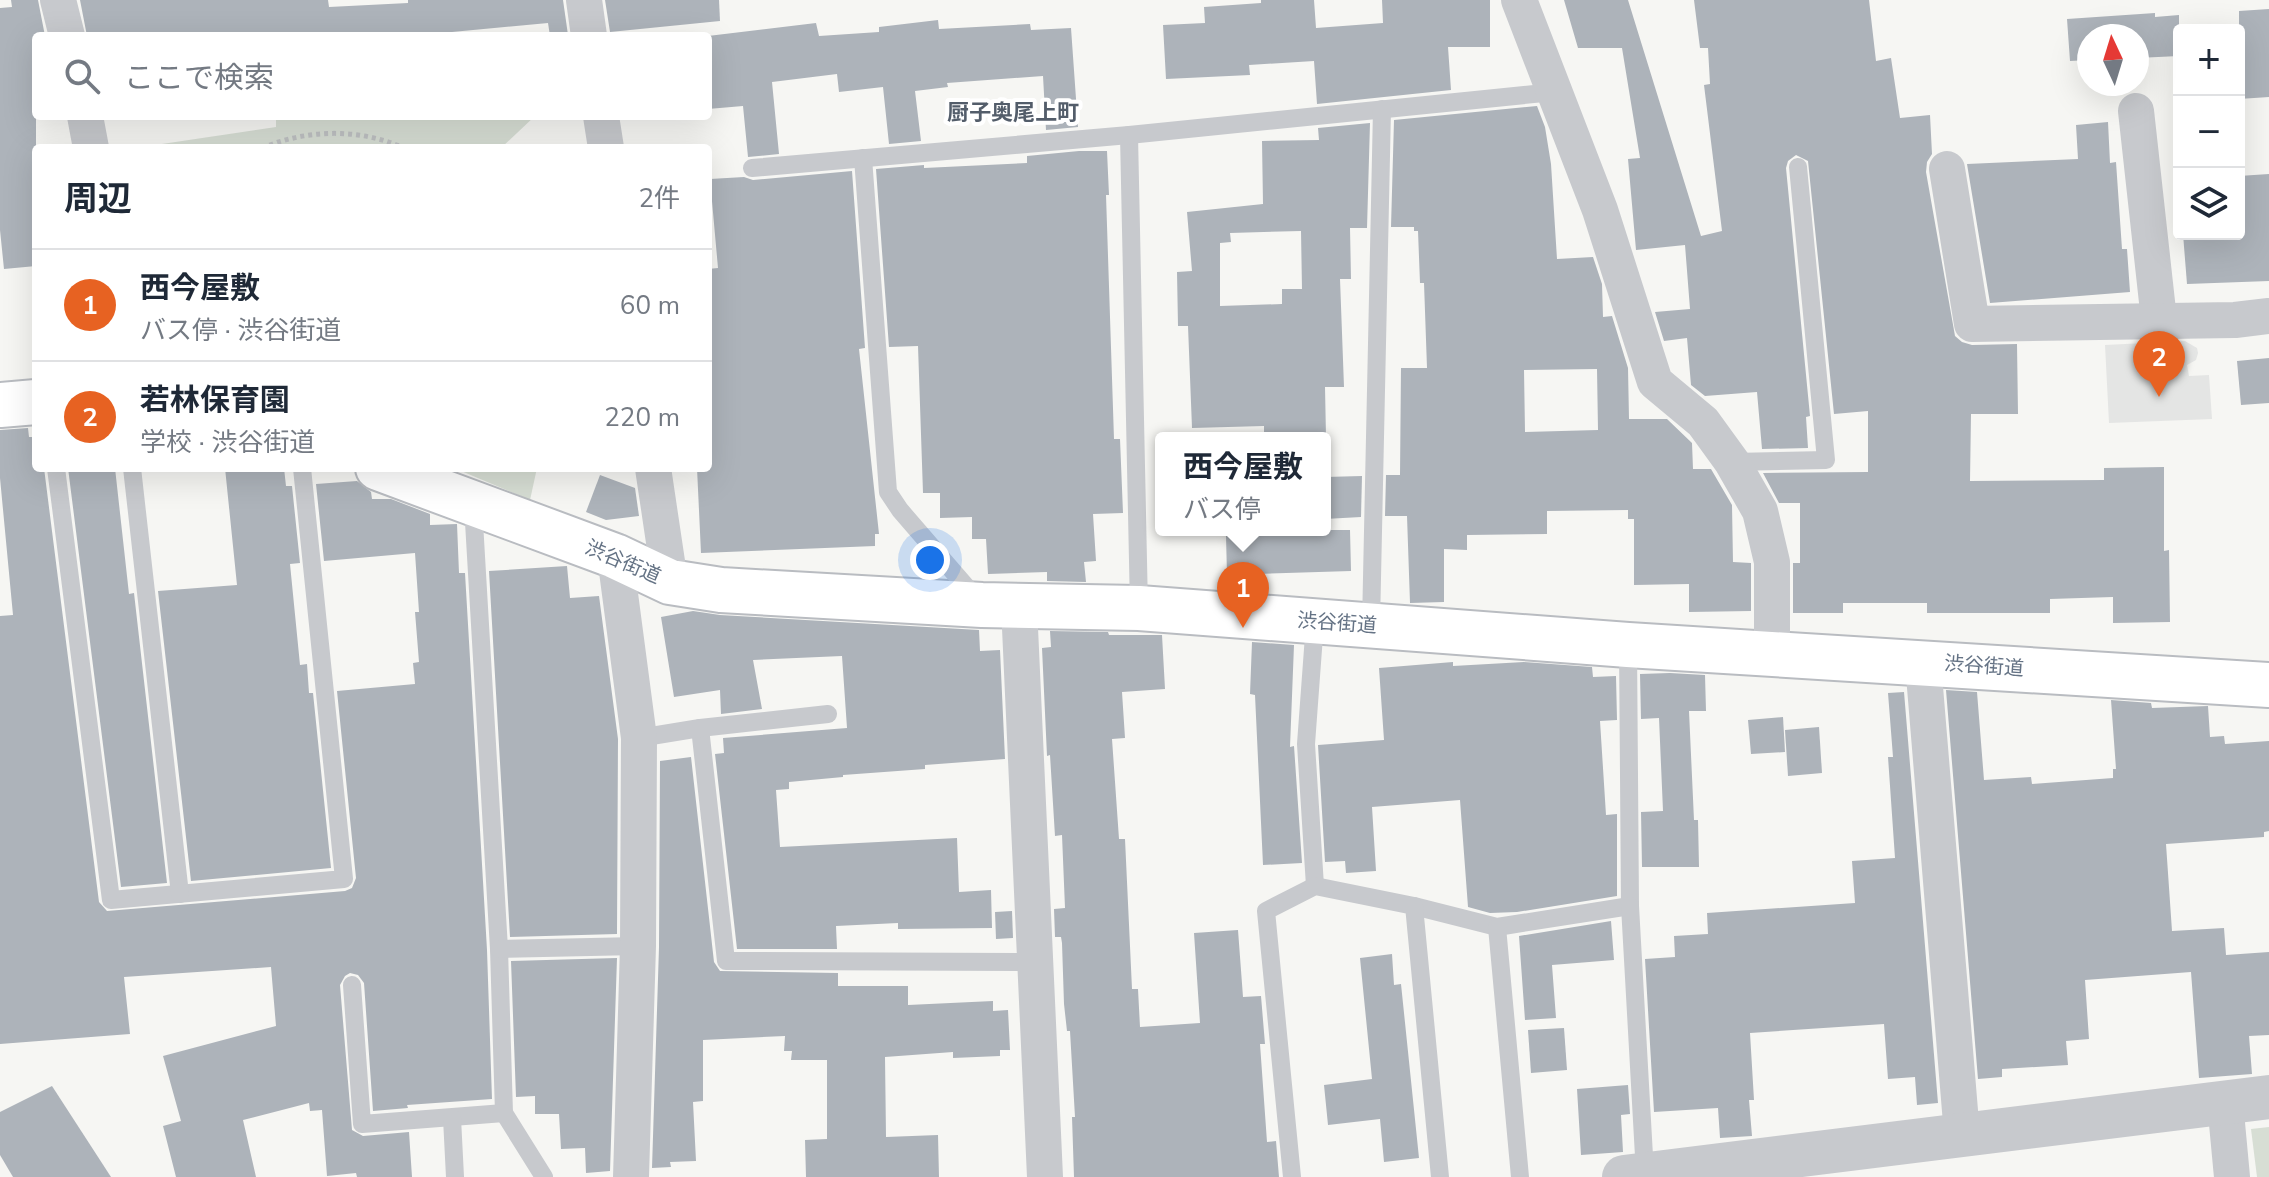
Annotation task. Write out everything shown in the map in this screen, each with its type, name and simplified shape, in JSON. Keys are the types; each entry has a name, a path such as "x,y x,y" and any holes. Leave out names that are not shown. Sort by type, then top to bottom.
{"main road":[{"path":"0,405 32,402"},
{"name":"渋谷街道","path":"388,472 615,556 670,582 721,590 1001,606 1139,608 1628,645 2269,685"}],"street":[{"path":"58,0 66,32"},
{"path":"584,0 588,32"},
{"path":"1519,0 1600,210 1655,382 1703,422 1732,462 1760,511 1772,562 1772,653"},
{"path":"2136,111 2159,320"},
{"path":"86,120 90,144"},
{"path":"602,120 605,144"},
{"path":"1947,169 1972,324 2235,320 2269,316"},
{"path":"654,472 670,582"},
{"path":"615,556 639,738 638,946 631,1177"},
{"path":"1001,606 1037,962 1045,1177"},
{"path":"1923,663 1962,1135"},
{"path":"1634,1176 2269,1097"},
{"path":"2225,1102 2232,1177"}],"lane":[{"path":"752,168 1129,135 1554,92"},
{"path":"1371,625 1382,109"},
{"path":"1129,135 1139,608"},
{"path":"863,158 888,492 900,510 1001,606"},
{"path":"1732,462 1826,460 1798,167"},
{"path":"57,472 111,900 344,879 302,472"},
{"path":"132,472 180,894"},
{"path":"473,505 499,949 504,1113 544,1177"},
{"path":"1315,622 1306,744 1315,886"},
{"path":"1628,645 1634,1176"},
{"path":"639,738 828,714"},
{"path":"700,728 726,961 1037,962"},
{"path":"1292,1177 1266,911 1315,886 1497,927 1630,906"},
{"path":"1414,906 1440,1177"},
{"path":"1497,927 1520,1177"},
{"path":"499,949 638,946"},
{"path":"352,985 362,1124 504,1113"},
{"path":"452,1118 455,1177"}],"path":[{"path":"278,144 325,132 379,137 395,144"}],"shaded area":[{"path":"276,120 531,120 505,144 162,144 276,127"},
{"path":"2185,341 2197,348 2198,353 2196,360 2187,365 2189,376 2209,375 2212,419 2109,423 2105,345"},
{"path":"464,472 536,472 530,500"},
{"path":"2269,1127 2269,1177 2257,1177 2251,1129"}],"building":[{"path":"11,0 38,0 44,32 32,32 32,120 36,120 36,144 32,144 32,266 4,269 0,230 0,8 12,7"},
{"path":"80,0 328,0 329,7 408,3 408,0 563,0 568,32 549,32 548,23 452,32 86,32"},
{"path":"605,0 719,0 720,21 610,32"},
{"path":"1261,0 1314,0 1316,28 1383,23 1382,0 1490,0 1490,47 1448,47 1451,90 1317,104 1314,61 1249,65 1250,75 1166,79 1163,25 1205,23 1204,7 1261,3"},
{"path":"1564,0 1628,0 1701,236 1722,231 1704,85 1710,84 1708,48 1700,48 1694,0 1869,0 1876,61 1891,58 1900,118 1930,115 1932,154 1926,172 1955,336 1972,345 2017,344 2018,414 1971,414 1970,481 2104,480 2104,468 2164,467 2164,551 2169,550 2170,622 2113,623 2113,597 2050,599 2050,613 1927,613 1927,603 1843,603 1843,613 1793,613 1793,563 1800,563 1800,503 1779,503 1763,473 1868,472 1868,411 1834,414 1808,161 1796,155 1788,161 1786,168 1810,416 1806,417 1808,448 1762,449 1757,392 1705,396 1691,385 1687,338 1664,341 1655,312 1690,309 1685,245 1636,250 1628,159 1640,158 1622,48 1578,48"},
{"path":"2269,9 2269,97 2245,99 2245,24 2239,24 2239,11"},
{"path":"2155,13 2155,17 2179,15 2179,24 2173,24 2173,56 2149,57 2149,24 2077,24 2077,61 2070,61 2067,19"},
{"path":"938,20 939,29 1030,24 1031,30 1071,28 1078,127 1046,130 1043,76 947,83 948,87 915,91 921,141 889,144 883,87 839,92 837,74 772,82 779,154 748,157 743,106 712,109 712,36 816,23 819,36 879,32 879,27"},
{"path":"1537,106 1545,127 1551,164 1557,259 1593,257 1602,284 1603,317 1612,316 1628,368 1629,419 1667,419 1692,443 1693,469 1711,469 1732,505 1733,562 1751,563 1751,611 1689,612 1689,584 1634,585 1634,519 1628,519 1628,510 1547,511 1547,534 1467,535 1467,550 1444,549 1444,602 1410,603 1407,516 1385,516 1386,475 1400,475 1401,368 1427,368 1424,283 1420,283 1418,231 1414,231 1414,227 1391,227 1394,120","holes":["1597,369 1598,430 1525,432 1524,370"]},
{"path":"2108,122 2110,163 2116,162 2122,249 2127,249 2130,292 1990,303 1967,164 2078,159 2076,125"},
{"path":"1370,123 1367,228 1350,228 1351,279 1340,279 1344,387 1325,387 1326,432 1264,432 1264,426 1192,428 1188,326 1178,326 1177,272 1192,271 1187,212 1263,204 1262,141 1319,140 1318,128","holes":["1301,231 1302,289 1282,289 1282,304 1220,306 1220,243 1231,242 1230,233"]},
{"path":"1107,151 1114,439 1120,439 1123,513 1093,514 1096,561 1084,562 1086,582 1047,581 1047,572 988,574 986,539 972,539 972,517 940,518 940,493 923,493 918,346 889,347 876,169 1027,163 1027,156"},
{"path":"852,171 865,348 859,349 879,534 875,534 875,546 701,553 697,472 712,472 712,269 718,268 712,179 744,177 753,180"},
{"path":"2269,174 2269,281 2187,284 2183,240 2245,240 2245,176"},
{"path":"2269,358 2269,403 2241,405 2237,361"},
{"path":"28,428 29,437 32,437 32,472 45,472 99,902 107,911 352,888 356,878 337,691 415,684 413,663 419,662 415,612 419,612 415,553 324,561 316,484 357,481 371,492 372,499 391,499 430,514 430,525 457,524 459,573 465,573 487,950 492,1099 407,1105 408,1108 373,1111 364,983 358,975 350,973 340,985 352,1130 363,1136 409,1132 412,1177 357,1177 356,1173 327,1176 322,1110 310,1111 309,1103 243,1120 256,1177 176,1177 163,1126 181,1121 163,1056 276,1026 271,967 124,977 130,1034 0,1044 0,616 13,615 0,478 0,430"},
{"path":"69,472 115,472 129,594 134,593 167,883 121,887"},
{"path":"225,472 284,472 286,486 292,486 300,563 290,564 300,665 307,664 309,693 313,693 331,868 191,881 158,591 237,585"},
{"path":"600,475 635,488 639,516 606,520 586,512"},
{"path":"1362,476 1361,517 1331,519 1331,477"},
{"path":"1331,530 1350,530 1351,571 1227,575 1226,536 1331,536"},
{"path":"567,566 570,598 599,596 618,739 617,934 510,937 489,571"},
{"path":"693,611 979,630 980,651 1000,650 1005,759 925,765 925,769 789,782 789,789 776,790 780,847 957,838 959,892 991,890 992,928 898,929 898,923 836,926 837,949 737,949 715,754 724,753 723,738 847,728 842,656 753,660 762,709 721,714 720,690 674,697 661,617"},
{"path":"1050,631 1162,635 1165,689 1122,692 1125,738 1112,739 1119,839 1125,839 1132,989 1138,989 1140,1027 1200,1023 1194,933 1238,930 1243,997 1261,996 1265,1044 1260,1044 1267,1142 1276,1141 1279,1177 1074,1177 1072,1117 1075,1117 1070,1031 1067,1031 1064,1004 1062,943 1061,937 1055,937 1054,909 1065,908 1062,835 1055,836 1050,755 1047,756 1042,648 1051,647"},
{"path":"1252,642 1294,645 1290,747 1294,746 1302,863 1263,865 1255,695 1250,694"},
{"path":"1453,662 1453,666 1524,662 1592,667 1593,677 1616,676 1617,720 1600,721 1606,815 1617,814 1617,896 1517,912 1490,913 1468,907 1460,800 1372,807 1376,871 1346,873 1345,861 1325,862 1318,745 1384,740 1379,668"},
{"path":"1640,674 1705,675 1706,711 1689,711 1699,867 1642,867 1641,812 1663,811 1659,718 1641,719"},
{"path":"1946,690 1977,692 1984,780 2031,777 2032,784 2113,778 2113,769 2116,769 2111,700 2151,703 2152,708 2208,706 2210,737 2224,736 2225,744 2269,741 2269,831 2264,832 2264,837 2166,844 2172,931 2224,928 2226,955 2269,952 2269,1035 2249,1036 2252,1074 2199,1078 2191,972 2085,980 2089,1039 2066,1041 2068,1065 2002,1069 2002,1077 1978,1079"},
{"path":"1904,692 1938,1103 1917,1105 1915,1077 1888,1079 1884,1024 1750,1033 1754,1100 1749,1100 1752,1136 1720,1138 1718,1108 1654,1112 1645,959 1675,957 1674,936 1708,934 1707,913 1855,903 1852,861 1895,858 1888,757 1893,757 1888,693"},
{"path":"1783,717 1785,752 1751,754 1748,720"},
{"path":"1819,727 1822,773 1788,776 1785,730"},
{"path":"691,757 714,962 720,971 838,973 838,986 908,986 908,1005 993,1001 993,1011 1008,1010 1010,1050 1000,1050 1000,1056 953,1058 953,1052 885,1057 886,1137 938,1135 939,1177 806,1177 805,1140 827,1139 827,1060 791,1060 792,1051 784,1051 785,1036 703,1040 703,1101 693,1102 696,1161 670,1162 671,1167 652,1168 659,947 660,761"},
{"path":"1012,911 1013,938 996,939 995,912"},
{"path":"1611,921 1614,960 1552,965 1556,1018 1525,1020 1519,936"},
{"path":"1392,954 1394,985 1401,984 1419,1158 1384,1162 1380,1119 1328,1125 1324,1085 1372,1079 1360,958"},
{"path":"617,958 610,1171 586,1173 585,1148 561,1149 559,1114 535,1114 535,1096 516,1097 511,961"},
{"path":"1564,1028 1567,1070 1531,1073 1528,1030"},
{"path":"1628,1085 1630,1114 1621,1115 1623,1152 1581,1155 1577,1089"},
{"path":"52,1086 111,1177 13,1177 0,1155 0,1112"}],"place":[{"name":"若林保育園","path":"2159,397"},
{"name":"西今屋敷","path":"1243,628"}],"district":[{"name":"厨子奥尾上町","path":"1013,113"}]}
